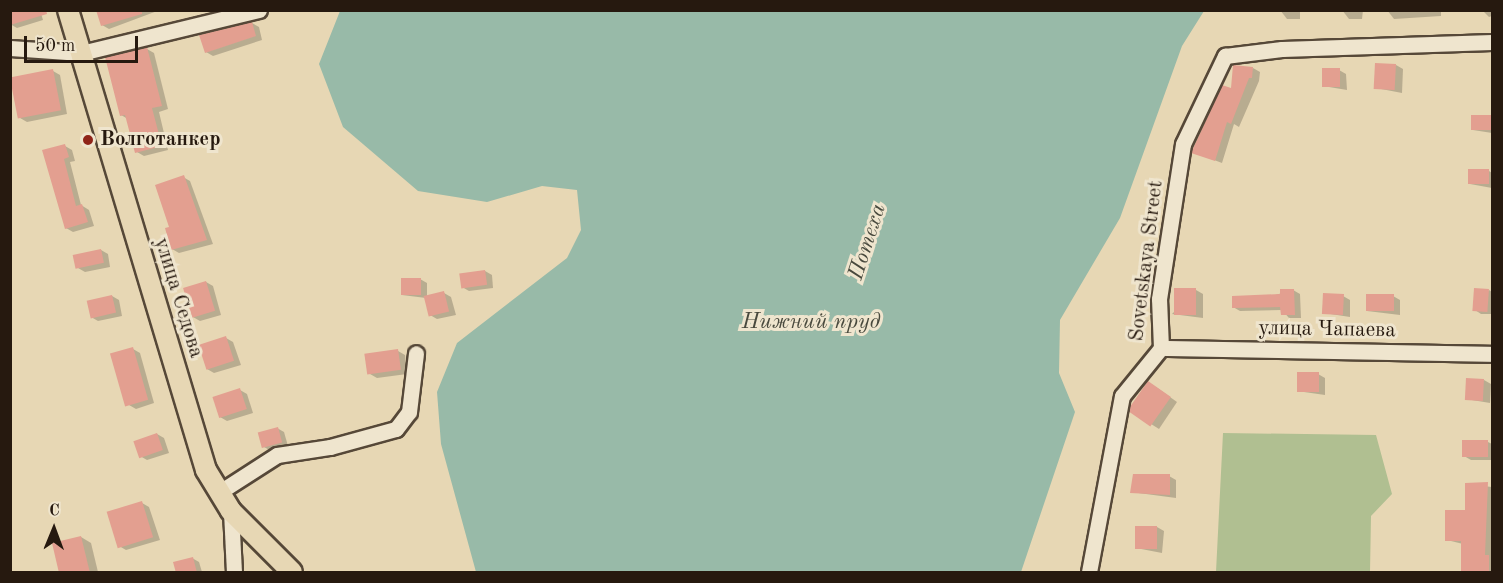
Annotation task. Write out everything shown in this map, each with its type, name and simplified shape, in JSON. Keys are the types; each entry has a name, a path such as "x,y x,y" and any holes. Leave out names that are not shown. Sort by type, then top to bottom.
{"main road":[{"name":"улица Седова","path":"68,10 194,438 218,493 231,511 292,573"}],"street":[{"path":"10,48 81,53 259,10"},
{"name":"Sovetskaya Street","path":"1089,573 1122,396 1161,348 1159,299 1183,144 1225,56 1282,49 1492,42"},
{"name":"улица Чапаева","path":"1161,348 1492,354"},
{"path":"218,493 277,455 330,447 396,429 410,412 417,352"},
{"path":"231,511 234,573"}],"shaded area":[{"path":"1223,433 1376,435 1392,494 1371,516 1370,572 1216,572"}],"water":[{"name":"Нижний пруд","path":"340,11 1204,11 1182,46 1120,218 1060,320 1059,373 1075,412 1021,572 476,572 441,444 437,392 457,343 567,258 581,230 577,190 542,186 487,202 418,191 343,127 319,64"}],"building":[{"path":"10,10 46,10 47,14 10,25"},
{"path":"96,10 142,10 142,14 101,26"},
{"path":"252,22 256,36 205,53 199,35"},
{"path":"147,47 162,106 152,108 162,146 135,153 125,115 120,116 105,57"},
{"path":"1375,63 1396,64 1395,90 1374,89"},
{"path":"1233,65 1253,67 1252,78 1249,78 1231,124 1227,122 1215,161 1191,153 1222,85 1231,88"},
{"path":"1322,68 1340,68 1340,87 1322,87"},
{"path":"53,69 61,110 18,119 10,77"},
{"path":"1471,115 1492,115 1492,130 1471,130"},
{"path":"65,144 69,157 64,159 76,206 82,204 88,222 65,229 42,150"},
{"path":"1468,169 1489,169 1489,184 1468,184"},
{"path":"184,175 207,240 171,250 165,228 169,227 155,185"},
{"path":"101,249 104,263 76,269 73,255"},
{"path":"485,270 487,285 461,288 459,274"},
{"path":"401,278 421,278 421,295 401,295"},
{"path":"206,281 215,311 192,318 183,288"},
{"path":"1174,288 1196,288 1196,315 1174,315"},
{"path":"1474,288 1489,289 1487,312 1472,311"},
{"path":"1280,289 1294,289 1295,315 1281,315 1280,307 1232,308 1232,296 1280,294"},
{"path":"444,291 449,311 429,316 424,296"},
{"path":"1323,293 1344,294 1343,315 1322,314"},
{"path":"1366,294 1394,294 1394,311 1366,311"},
{"path":"112,295 116,313 91,318 87,301"},
{"path":"226,336 234,361 206,370 198,345"},
{"path":"133,347 148,400 125,406 110,354"},
{"path":"398,349 401,370 367,375 364,354"},
{"path":"1297,372 1319,372 1319,392 1297,392"},
{"path":"1466,378 1484,379 1483,401 1465,400"},
{"path":"1148,381 1171,397 1150,427 1127,410"},
{"path":"240,388 247,409 219,418 212,397"},
{"path":"278,427 282,442 262,448 258,432"},
{"path":"157,433 163,450 139,458 133,441"},
{"path":"1462,440 1488,440 1488,457 1462,457"},
{"path":"1133,474 1170,474 1170,495 1130,493"},
{"path":"1488,482 1485,555 1489,555 1489,573 1461,573 1461,541 1445,541 1445,510 1465,510 1465,483"},
{"path":"142,501 153,537 118,548 107,512"},
{"path":"1135,526 1157,526 1157,549 1135,549"},
{"path":"81,536 90,573 59,573 52,543"},
{"path":"193,557 197,573 176,573 173,562"}],"place":[{"name":"Волготанкер","path":"88,140"}],"water label":[{"name":"Потеха","path":"868,242"}]}
